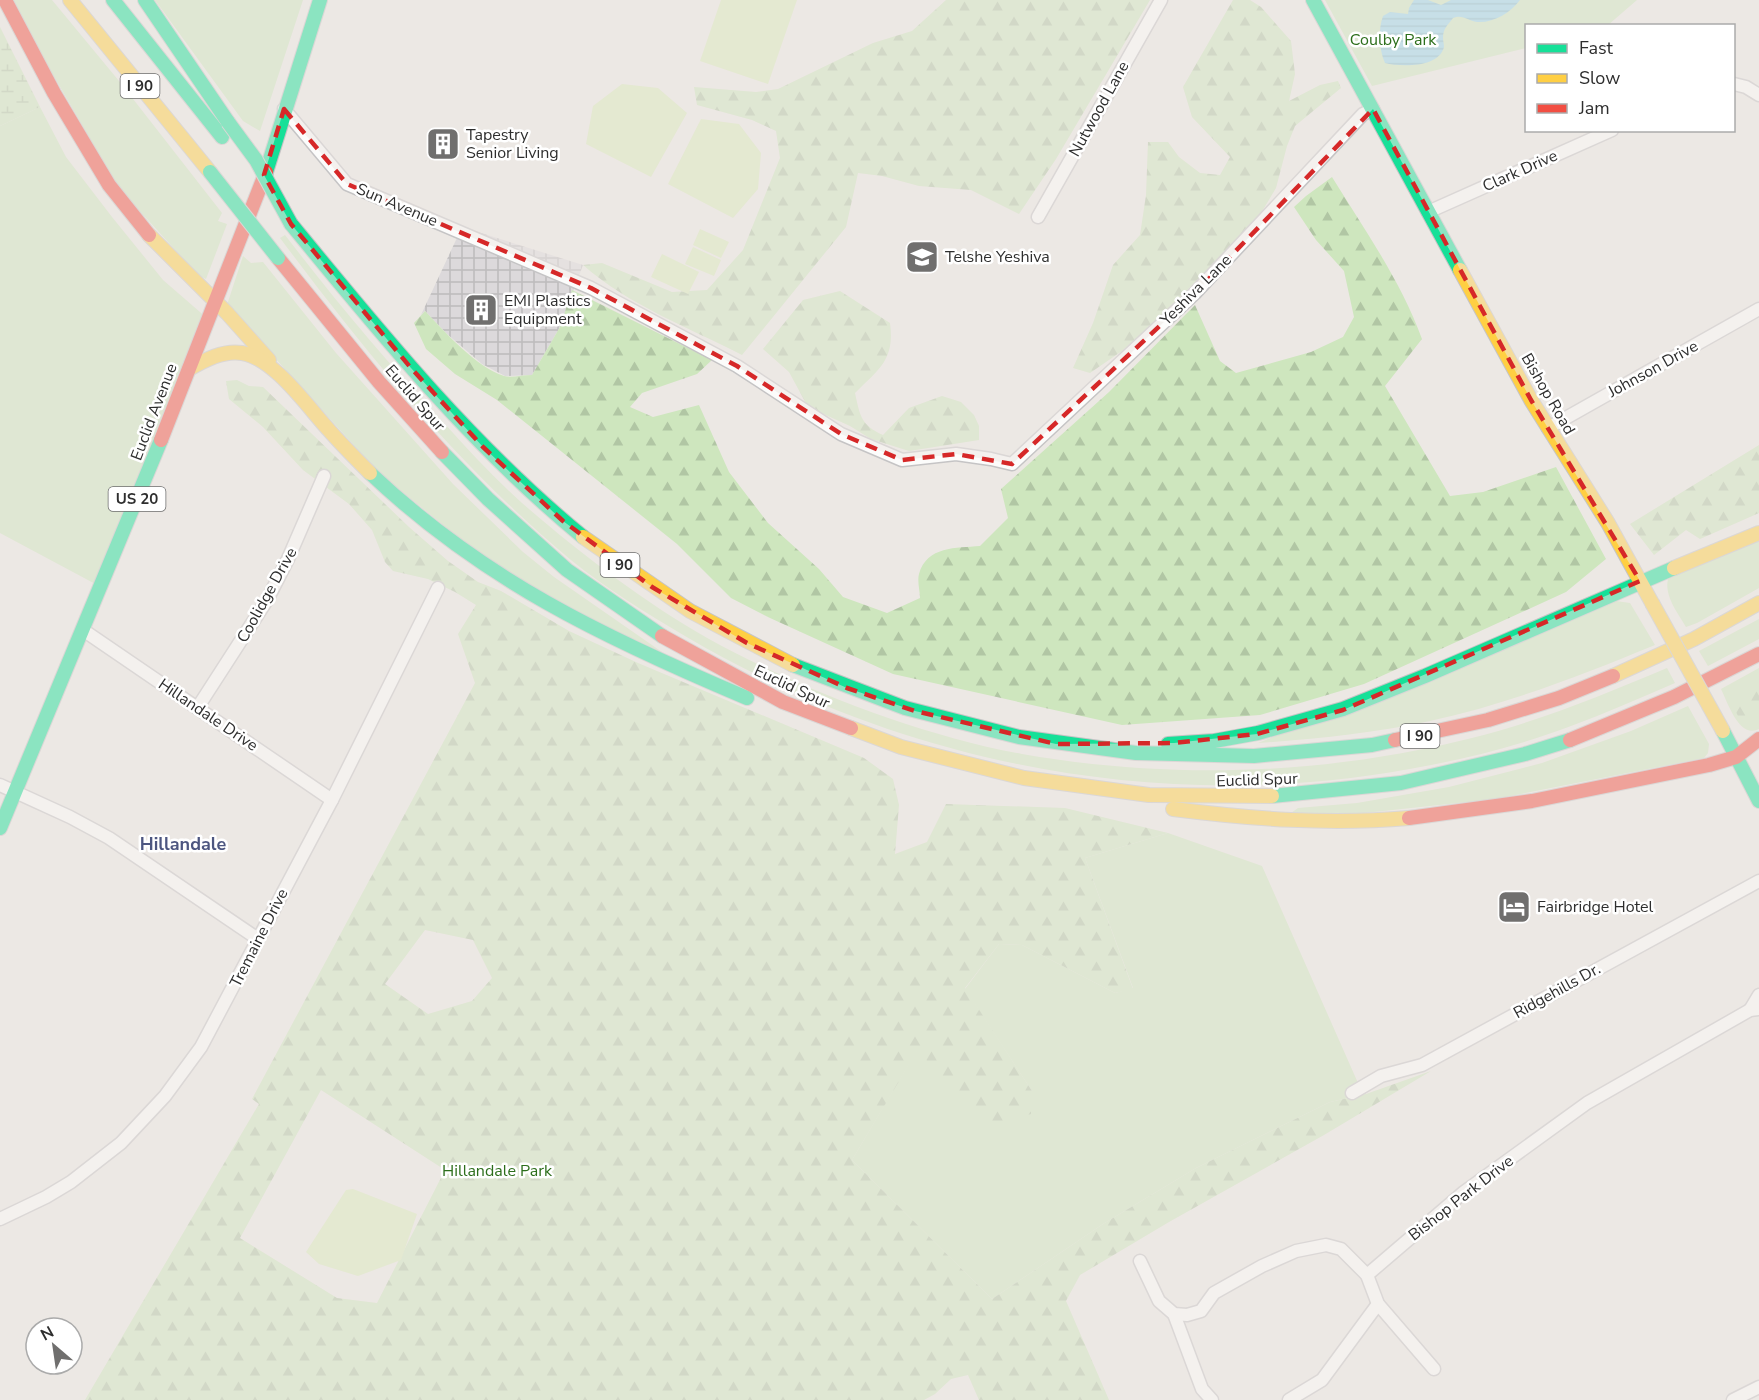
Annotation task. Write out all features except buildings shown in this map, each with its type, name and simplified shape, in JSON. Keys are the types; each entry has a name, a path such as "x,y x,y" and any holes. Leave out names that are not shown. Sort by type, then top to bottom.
{"main road":[{"path":"5,0 54,93 109,185 154,241 215,301 270,361 288,386"},
{"name":"Euclid Spur","path":"70,0 376,378 438,450 489,501 543,550 598,594 691,653 752,687 850,731 955,764 1061,786 1161,797 1241,798 1322,793 1420,780 1526,754 1593,731 1694,689 1759,654"},
{"name":"Euclid Spur","path":"113,0 291,224 411,368 483,447 563,521 652,587 747,643 847,688 951,722 1020,738 1091,750 1164,756 1236,757 1345,749 1417,737 1489,720 1594,685 1689,642 1759,603"},
{"path":"145,0 256,160 291,224"},
{"name":"Euclid Avenue","path":"0,828 189,369 266,171 320,0"},
{"name":"Bishop Road","path":"1313,0 1548,428 1608,523 1759,801"},
{"path":"189,369 222,353 243,353 260,359 390,492 446,538 519,589 593,630 740,696 786,715 850,731"},
{"path":"1056,744 1193,742 1257,734 1300,724 1370,699 1640,581 1759,533"},
{"path":"1061,786 1194,812 1309,821 1366,821 1475,811 1711,765 1736,757 1759,739"}],"street":[{"name":"Nutwood Lane","path":"1038,217 1161,0"},
{"path":"1735,84 1746,87 1759,95"},
{"name":"Sun Avenue","path":"284,109 347,184 591,288 737,366 841,434 902,460 956,454 991,459 1012,465"},
{"name":"Yeshiva Lane","path":"1012,465 1195,293 1364,114 1373,109"},
{"name":"Clark Drive","path":"1428,212 1608,132"},
{"name":"Johnson Drive","path":"1548,428 1759,309"},
{"name":"Coolidge Drive","path":"198,707 267,600 288,559 324,476"},
{"name":"Tremaine Drive","path":"0,1219 71,1182 121,1143 152,1111 201,1047 332,800 438,588"},
{"name":"Hillandale Drive","path":"83,630 332,800"},
{"path":"0,785 70,816 109,838 258,939"},
{"name":"Ridgehills Dr.","path":"1352,1093 1381,1077 1422,1065 1759,881"},
{"name":"Bishop Park Drive","path":"1367,1275 1464,1192 1587,1103 1755,1009 1759,995"},
{"path":"1174,1314 1187,1315 1201,1311 1214,1293 1262,1266 1296,1251 1326,1245 1341,1249 1367,1275 1378,1304 1434,1369"},
{"path":"1140,1261 1159,1301 1174,1314 1202,1389 1212,1400"},
{"path":"1289,1400 1322,1380 1378,1304"},
{"path":"1733,1400 1759,1387"}],"highlighted area":[{"path":"284,109 347,184 591,288 737,366 841,434 902,460 956,454 1012,464 1195,293 1373,109 1531,400 1640,581 1343,710 1257,734 1174,743 1056,744 915,711 847,688 747,643 652,587 563,521 483,447 411,368 291,224 264,175"}],"shaded area":[{"path":"462,227 583,265 560,327 532,375 505,376 482,364 447,334 425,311 421,315"}],"green space":[{"path":"10,0 52,0 119,81 222,213 218,221 227,224 206,279 198,275 118,187"},
{"path":"155,0 303,0 260,131 243,121"},
{"path":"721,0 797,0 768,84 700,61"},
{"path":"946,0 1150,0 1056,159 1019,214 971,190 919,186 882,176 858,173 846,227 742,355 640,304 583,265 602,263 672,292 707,290 743,250 780,158 776,131 752,120 697,105 694,87 756,92 778,89 873,43 912,31"},
{"path":"1233,0 1250,0 1261,7 1291,41 1295,74 1289,101 1320,85 1338,81 1341,88 1295,126 1276,188 1255,223 1158,319 1122,351 1090,373 1073,368 1093,323 1113,265 1140,235 1146,195 1148,142 1168,142 1179,157 1200,173 1220,175 1230,157 1192,117 1183,87"},
{"name":"Coulby Park","path":"1325,0 1637,0 1609,24 1525,24 1525,48 1372,86"},
{"path":"0,27 40,107 0,126"},
{"path":"622,84 658,88 687,113 651,177 586,144 593,106"},
{"path":"40,107 66,157 112,217 163,280 208,319 101,587 0,533 0,126"},
{"path":"701,119 739,124 761,153 758,189 733,218 668,184"},
{"path":"1332,177 1393,276 1422,339 1385,386 1450,496 1483,492 1556,467 1606,559 1566,592 1364,684 1260,715 1122,725 893,674 770,618 731,598 677,544 497,400 455,374 426,349 414,323 425,311 461,348 493,371 507,377 532,375 560,327 572,290 712,360 697,374 642,393 630,407 653,417 699,405 729,472 768,523 819,569 843,597 887,613 920,598 919,574 923,565 935,553 961,547 980,546 1008,518 1001,489 1109,392 1195,305 1220,361 1236,373 1311,352 1343,337 1354,317 1344,271 1316,240 1294,207"},
{"path":"700,229 729,242 721,258 693,245"},
{"path":"285,235 362,331 463,444 512,494 612,576 685,625 744,658 861,708 942,735 1022,754 1078,762 1134,768 1248,770 1361,760 1472,738 1547,716 1667,668 1675,683 1610,711 1519,743 1466,758 1335,780 1238,785 1142,782 1046,770 952,749 860,719 771,682 685,636 627,600 571,560 491,487 416,408 346,324 280,238"},
{"path":"693,247 721,260 714,276 685,264"},
{"path":"662,254 699,272 688,294 651,277"},
{"path":"243,256 251,263 263,262 336,353 453,484 523,552 554,577 662,652 562,606 473,549 378,472 227,305"},
{"path":"840,291 890,323 890,346 883,363 855,393 860,414 866,423 883,435 909,408 942,396 961,402 974,415 979,426 979,440 909,451 871,439 850,426 808,407 789,372 763,349 803,300"},
{"name":"Hillandale Park","path":"237,380 249,386 263,387 409,527 448,561 478,582 501,591 569,631 638,663 864,758 893,779 899,805 895,854 927,842 946,804 1065,808 1168,833 1085,858 1133,989 1115,993 1022,945 999,944 965,988 1032,1091 1031,1114 992,1125 917,1051 852,1160 992,1299 1103,1224 1196,1168 1330,1102 1366,1094 1431,1071 1080,1275 1066,1301 1109,1400 979,1400 968,1375 951,1379 935,1394 924,1400 85,1400 259,1104 252,1099 475,683 458,634 476,605 428,579 393,571 385,562 372,530 349,504 303,470 263,427 229,399 226,381","holes":["425,930 473,940 492,978 472,1001 428,1014 385,984","321,1090 445,1170 377,1303 337,1298 240,1238"]},
{"path":"1759,445 1759,513 1700,539 1686,530 1654,555 1630,524"},
{"path":"1759,540 1759,588 1686,627 1670,598 1668,579"},
{"path":"1616,601 1630,603 1655,645 1544,688 1459,714 1366,732 1258,743"},
{"path":"1759,619 1759,639 1708,666 1699,651"},
{"path":"1759,668 1759,729 1752,731 1746,729 1735,718 1721,689"},
{"path":"1759,684 1759,714 1751,719 1739,718 1731,702 1733,698"},
{"path":"1688,706 1709,744 1708,753 1704,758 1495,799 1318,818 1291,813 1298,808 1357,803 1449,787 1542,763 1631,731"},
{"path":"1168,833 1262,866 1358,1083 1366,1094 1330,1102 1196,1168 1103,1224 992,1299 852,1160 917,1050 947,1078 1032,1091 965,989 999,944 1022,945 1115,993 1133,988 1085,858"},
{"path":"353,1189 417,1214 401,1260 358,1276 319,1264 306,1252 346,1190"}],"water":[{"path":"1414,0 1428,0 1441,5 1451,0 1520,0 1506,13 1489,21 1477,22 1463,17 1453,18 1444,32 1444,47 1441,54 1435,59 1409,65 1385,63 1380,40 1383,16 1390,12 1408,14"}],"traffic: fast":[{"path":"113,0 222,137"},
{"path":"145,0 228,122"},
{"path":"266,172 320,0"},
{"path":"1313,0 1460,270"},
{"path":"228,122 256,160 291,224"},
{"path":"210,172 278,258"},
{"path":"291,224 394,348 466,427 542,502 583,537"},
{"path":"0,828 161,440"},
{"path":"442,452 488,499 567,570 662,636"},
{"path":"370,473 413,511 457,545 548,603 644,653 747,698"},
{"path":"1168,744 1214,741 1258,733 1343,709 1674,568"},
{"path":"793,665 905,708 1019,737 1136,753 1254,756 1372,745 1395,740"},
{"path":"1723,731 1759,801"},
{"path":"1272,796 1401,783 1525,754 1570,740"}],"traffic: slow":[{"path":"70,0 210,172"},
{"path":"149,235 227,313 269,360"},
{"path":"1460,270 1531,400 1608,523 1652,603"},
{"path":"189,369 221,354 235,352 254,357 278,373 370,473"},
{"path":"1674,568 1759,533"},
{"path":"583,537 690,611 793,665"},
{"path":"1652,603 1723,731"},
{"path":"1613,676 1694,639 1759,603"},
{"path":"851,728 901,747 1024,778 1149,795 1272,796"},
{"path":"1173,809 1291,820 1349,821 1409,818"}],"traffic: jam":[{"path":"5,0 54,93 109,185 149,235"},
{"path":"161,440 266,172"},
{"path":"278,258 379,382 442,452"},
{"path":"662,636 783,702 851,728"},
{"path":"1570,740 1674,697 1759,654"},
{"path":"1395,740 1488,720 1559,698 1613,676"},
{"path":"1409,818 1532,801 1709,765 1736,757 1759,739"}],"place":[{"name":"Tapestry Senior Living","path":"443,144"},
{"name":"Telshe Yeshiva","path":"922,257"},
{"name":"EMI Plastics Equipment","path":"481,310"},
{"name":"Fairbridge Hotel","path":"1514,907"}],"district":[{"name":"Hillandale","path":"183,844"}]}
